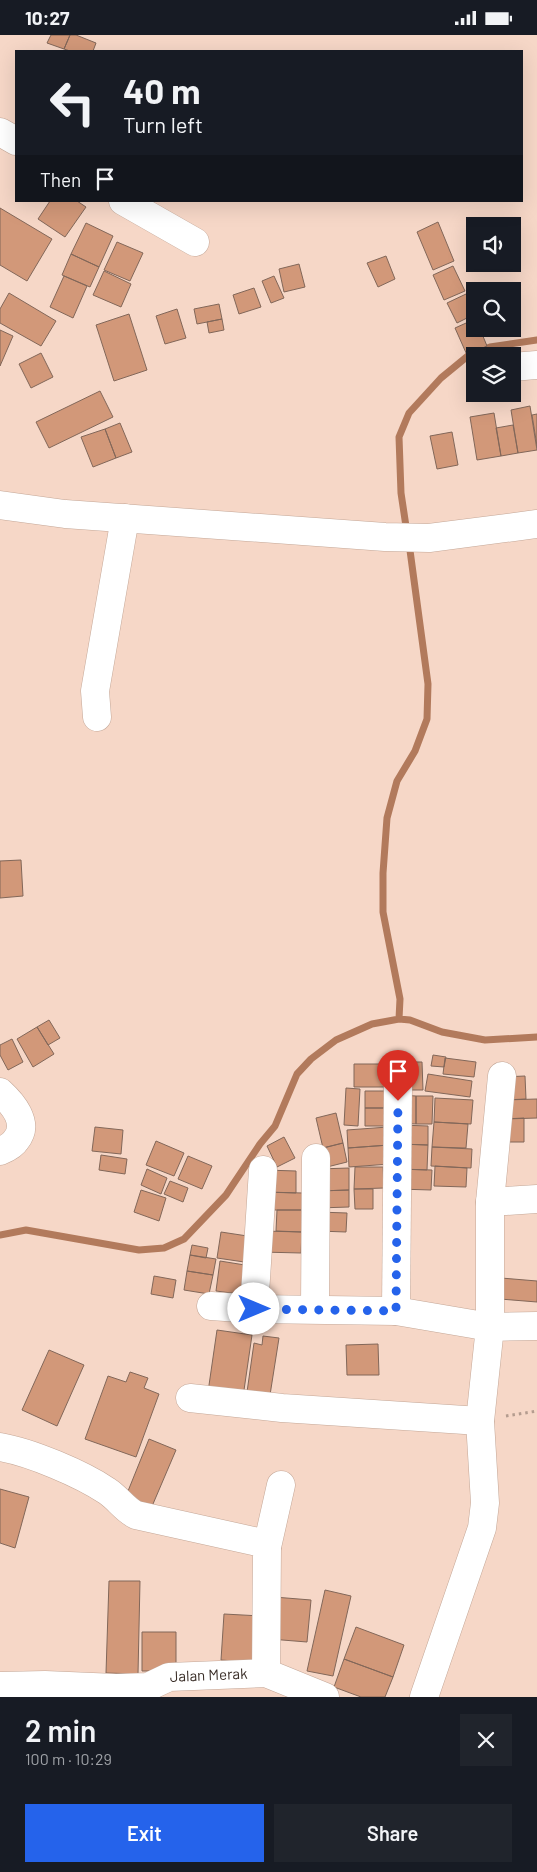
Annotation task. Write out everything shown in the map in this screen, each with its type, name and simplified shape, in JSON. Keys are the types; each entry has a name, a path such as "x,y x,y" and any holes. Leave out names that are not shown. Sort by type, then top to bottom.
{"street":[{"path":"0,132 15,140"},
{"path":"125,202 195,242"},
{"path":"521,366 537,365"},
{"path":"0,505 65,514 429,539 537,524"},
{"path":"97,717 95,691 125,518"},
{"path":"424,1697 482,1528 485,1503 480,1421 490,1327 490,1202 502,1076"},
{"path":"396,1311 398,1083"},
{"path":"0,1092 19,1114 21,1128 17,1140 0,1151"},
{"path":"315,1309 316,1158"},
{"path":"254,1309 263,1170"},
{"path":"490,1202 537,1199"},
{"path":"211,1306 254,1309 396,1311 490,1327 537,1326"},
{"path":"190,1399 282,1408 480,1421"},
{"path":"0,1447 50,1463 101,1486 111,1493 128,1511 136,1515 258,1542 267,1547"},
{"path":"266,1673 267,1547 281,1485"},
{"name":"Jalan Merak","path":"0,1686 44,1685 146,1692 169,1677 266,1673 325,1697"}],"building":[{"path":"51,35 70,35 64,49 47,43"},
{"path":"70,35 76,35 96,43 93,50 64,49"},
{"path":"49,202 78,202 86,207 65,237 38,219"},
{"path":"0,208 52,239 27,281 0,265"},
{"path":"438,222 454,261 433,270 417,232"},
{"path":"86,223 113,236 99,267 71,254"},
{"path":"117,242 143,253 130,281 104,270"},
{"path":"71,254 99,267 90,287 62,275"},
{"path":"386,256 395,279 378,287 367,263"},
{"path":"299,264 305,287 284,292 279,269"},
{"path":"453,266 465,291 444,300 433,275"},
{"path":"104,271 131,284 121,307 93,295"},
{"path":"64,276 87,286 73,318 50,307"},
{"path":"274,276 284,298 271,303 262,281"},
{"path":"254,288 261,307 239,314 233,295"},
{"path":"9,293 56,321 41,346 0,323 0,309"},
{"path":"466,294 466,318 457,323 447,303"},
{"path":"219,304 222,319 197,324 194,309"},
{"path":"177,309 186,338 165,344 156,316"},
{"path":"129,314 147,370 114,381 96,325"},
{"path":"222,319 224,330 209,333 207,322"},
{"path":"466,323 466,337 483,337 487,346 466,347 466,353 455,328"},
{"path":"0,330 13,336 0,366"},
{"path":"41,353 53,377 31,388 19,364"},
{"path":"100,391 113,417 49,448 36,422"},
{"path":"530,406 537,450 518,453 511,410"},
{"path":"494,413 501,456 477,460 470,417"},
{"path":"537,414 537,446 532,415"},
{"path":"120,423 132,452 116,458 105,429"},
{"path":"513,425 518,453 501,456 496,428"},
{"path":"105,429 116,458 93,467 81,437"},
{"path":"452,432 458,465 437,469 430,436"},
{"path":"21,860 23,896 0,898 0,861"},
{"path":"49,1020 60,1038 48,1045 37,1027"},
{"path":"37,1027 54,1054 33,1067 17,1039"},
{"path":"12,1039 23,1062 8,1070 0,1055 0,1045"},
{"path":"433,1055 446,1057 444,1067 431,1066"},
{"path":"445,1058 476,1062 474,1077 443,1074"},
{"path":"400,1062 422,1062 423,1090 400,1090"},
{"path":"354,1064 390,1064 389,1087 354,1087"},
{"path":"428,1074 472,1081 470,1097 425,1091"},
{"path":"525,1076 526,1099 504,1100 503,1077"},
{"path":"346,1088 360,1089 358,1126 344,1125"},
{"path":"365,1091 388,1091 388,1108 365,1108"},
{"path":"399,1095 416,1096 416,1124 398,1123"},
{"path":"416,1096 433,1096 432,1124 416,1124"},
{"path":"435,1098 473,1100 471,1124 434,1122"},
{"path":"537,1099 537,1118 504,1119 504,1100"},
{"path":"365,1108 388,1108 388,1126 365,1126"},
{"path":"336,1113 343,1143 323,1148 316,1118"},
{"path":"524,1118 524,1142 504,1142 504,1119"},
{"path":"434,1122 468,1124 466,1148 432,1147"},
{"path":"400,1125 428,1126 428,1145 399,1144"},
{"path":"95,1127 123,1130 121,1154 92,1151"},
{"path":"388,1127 389,1145 348,1148 347,1130"},
{"path":"284,1137 295,1158 277,1167 267,1146"},
{"path":"156,1141 184,1153 174,1176 146,1165"},
{"path":"343,1143 347,1162 327,1167 323,1148"},
{"path":"399,1144 428,1145 427,1170 398,1169"},
{"path":"389,1145 390,1164 349,1167 348,1148"},
{"path":"432,1147 472,1149 471,1168 431,1166"},
{"path":"101,1155 127,1159 125,1174 99,1170"},
{"path":"188,1156 212,1166 202,1189 178,1179"},
{"path":"435,1166 467,1168 466,1187 434,1186"},
{"path":"355,1167 383,1167 384,1188 354,1189"},
{"path":"349,1168 349,1190 318,1191 318,1169"},
{"path":"147,1169 167,1178 161,1194 141,1185"},
{"path":"398,1169 432,1170 431,1190 398,1189"},
{"path":"265,1170 296,1171 296,1193 264,1192"},
{"path":"170,1181 188,1188 183,1202 164,1194"},
{"path":"354,1189 373,1189 373,1209 355,1209"},
{"path":"141,1190 166,1198 159,1221 134,1212"},
{"path":"349,1190 349,1207 318,1208 318,1191"},
{"path":"264,1192 303,1193 302,1210 264,1210"},
{"path":"277,1210 302,1210 302,1232 276,1231"},
{"path":"318,1212 347,1213 346,1232 318,1231"},
{"path":"262,1231 302,1232 301,1253 261,1252"},
{"path":"221,1232 254,1237 251,1263 217,1258"},
{"path":"192,1245 208,1248 206,1258 190,1255"},
{"path":"190,1255 216,1259 213,1275 187,1271"},
{"path":"220,1261 251,1266 247,1295 216,1291"},
{"path":"187,1271 213,1275 209,1294 184,1290"},
{"path":"154,1276 176,1280 173,1298 151,1294"},
{"path":"501,1278 537,1281 537,1302 500,1299"},
{"path":"217,1330 252,1335 243,1397 208,1392"},
{"path":"263,1336 279,1338 270,1395 247,1392 254,1343 262,1345"},
{"path":"378,1344 379,1375 347,1375 346,1345"},
{"path":"49,1350 84,1365 57,1426 22,1410"},
{"path":"130,1372 148,1378 144,1388 159,1394 136,1457 85,1439 108,1376 126,1382"},
{"path":"149,1439 176,1450 150,1511 124,1501"},
{"path":"0,1489 29,1497 15,1548 0,1543"},
{"path":"109,1581 140,1581 138,1674 106,1673"},
{"path":"325,1590 351,1596 333,1676 307,1671"},
{"path":"274,1597 311,1600 307,1642 270,1639"},
{"path":"224,1614 261,1616 257,1663 221,1660"},
{"path":"356,1627 404,1645 393,1677 344,1659"},
{"path":"142,1632 176,1632 176,1671 142,1671"},
{"path":"344,1659 393,1677 385,1697 361,1697 334,1687"}],"waterway":[{"path":"407,533 401,493 399,437 409,413 441,378 469,355 490,347 537,340"},
{"path":"399,1019 400,999 383,912 383,873 387,818 397,781 415,751 427,719 428,684 409,543"},
{"path":"0,1235 26,1230 139,1250 164,1248 184,1239 226,1195 260,1144 275,1126 297,1074 311,1059 336,1040 372,1024 399,1019 410,1020 442,1032 485,1040 537,1037"}],"route":[{"path":"254,1309 396,1311 398,1101"}]}
